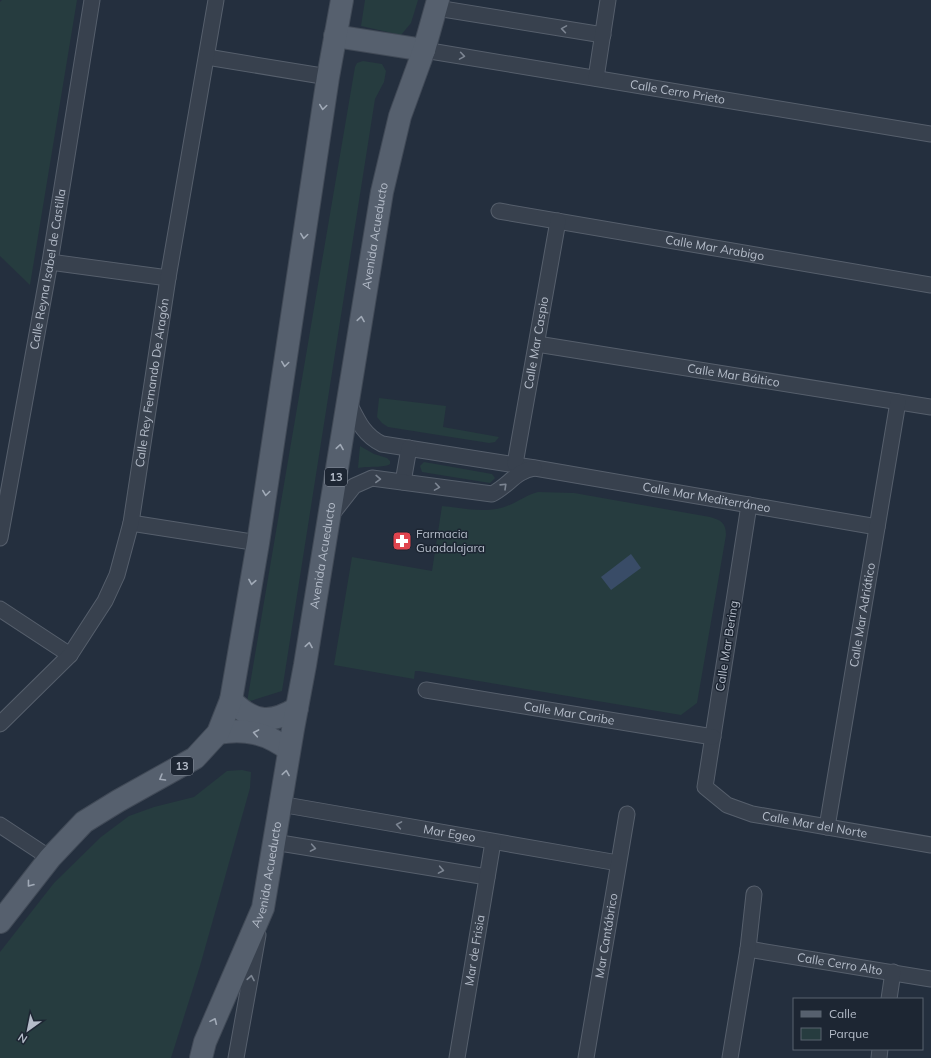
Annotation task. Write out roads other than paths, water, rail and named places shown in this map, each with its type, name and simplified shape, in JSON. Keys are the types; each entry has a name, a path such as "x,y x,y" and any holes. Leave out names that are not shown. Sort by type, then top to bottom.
{"main road":[{"name":"13","path":"0,922 50,858 84,822 118,801 195,758 218,733 231,700 258,543 328,77 342,0"},
{"name":"Avenida Acueducto","path":"201,1058 205,1042 263,908 329,519 382,192 400,116 424,50 437,4"},
{"path":"335,36 424,50"},
{"path":"231,700 241,711 251,717 262,719 284,716 297,708"},
{"path":"218,733 235,730 264,735 276,740 289,750"}],"street":[{"name":"Calle Reyna Isabel de Castilla","path":"0,538 50,262 92,0"},
{"name":"Calle Rey Fernando De Aragón","path":"0,724 70,655 105,601 114,582 130,523 168,278 216,0"},
{"path":"596,78 608,0"},
{"path":"437,4 602,35"},
{"name":"Calle Cerro Prieto","path":"424,50 931,134"},
{"path":"207,57 328,77"},
{"name":"Calle Mar Arabigo","path":"500,212 931,285"},
{"name":"Calle Mar Caspio","path":"515,464 558,222"},
{"path":"50,262 168,278"},
{"name":"Calle Mar Báltico","path":"536,344 931,407"},
{"name":"Calle Mar Mediterráneo","path":"348,401 358,422 370,437 382,444 515,464 877,527"},
{"name":"Calle Mar Adriático","path":"828,827 898,402"},
{"path":"403,482 409,448"},
{"path":"329,519 350,489 361,482 378,478 492,494 500,491 517,475 535,468"},
{"name":"Calle Mar Bering","path":"705,787 749,505"},
{"path":"130,523 258,543"},
{"path":"0,609 70,655"},
{"name":"Calle Mar Caribe","path":"426,690 713,737"},
{"name":"Calle Mar del Norte","path":"705,787 726,805 745,812 931,845"},
{"name":"Mar Egeo","path":"280,804 618,863"},
{"name":"Mar Cantábrico","path":"586,1058 627,814"},
{"path":"0,826 50,858"},
{"path":"274,842 487,877"},
{"name":"Mar de Frisia","path":"458,1058 493,842"},
{"path":"730,1058 748,949 754,894"},
{"path":"236,1058 263,908"},
{"name":"Calle Cerro Alto","path":"748,949 931,979"},
{"path":"888,998 893,972"}],"water":[{"path":"631,554 641,568 611,590 601,577"}],"place":[{"name":"Farmacia Guadalajara","path":"402,541"}]}
